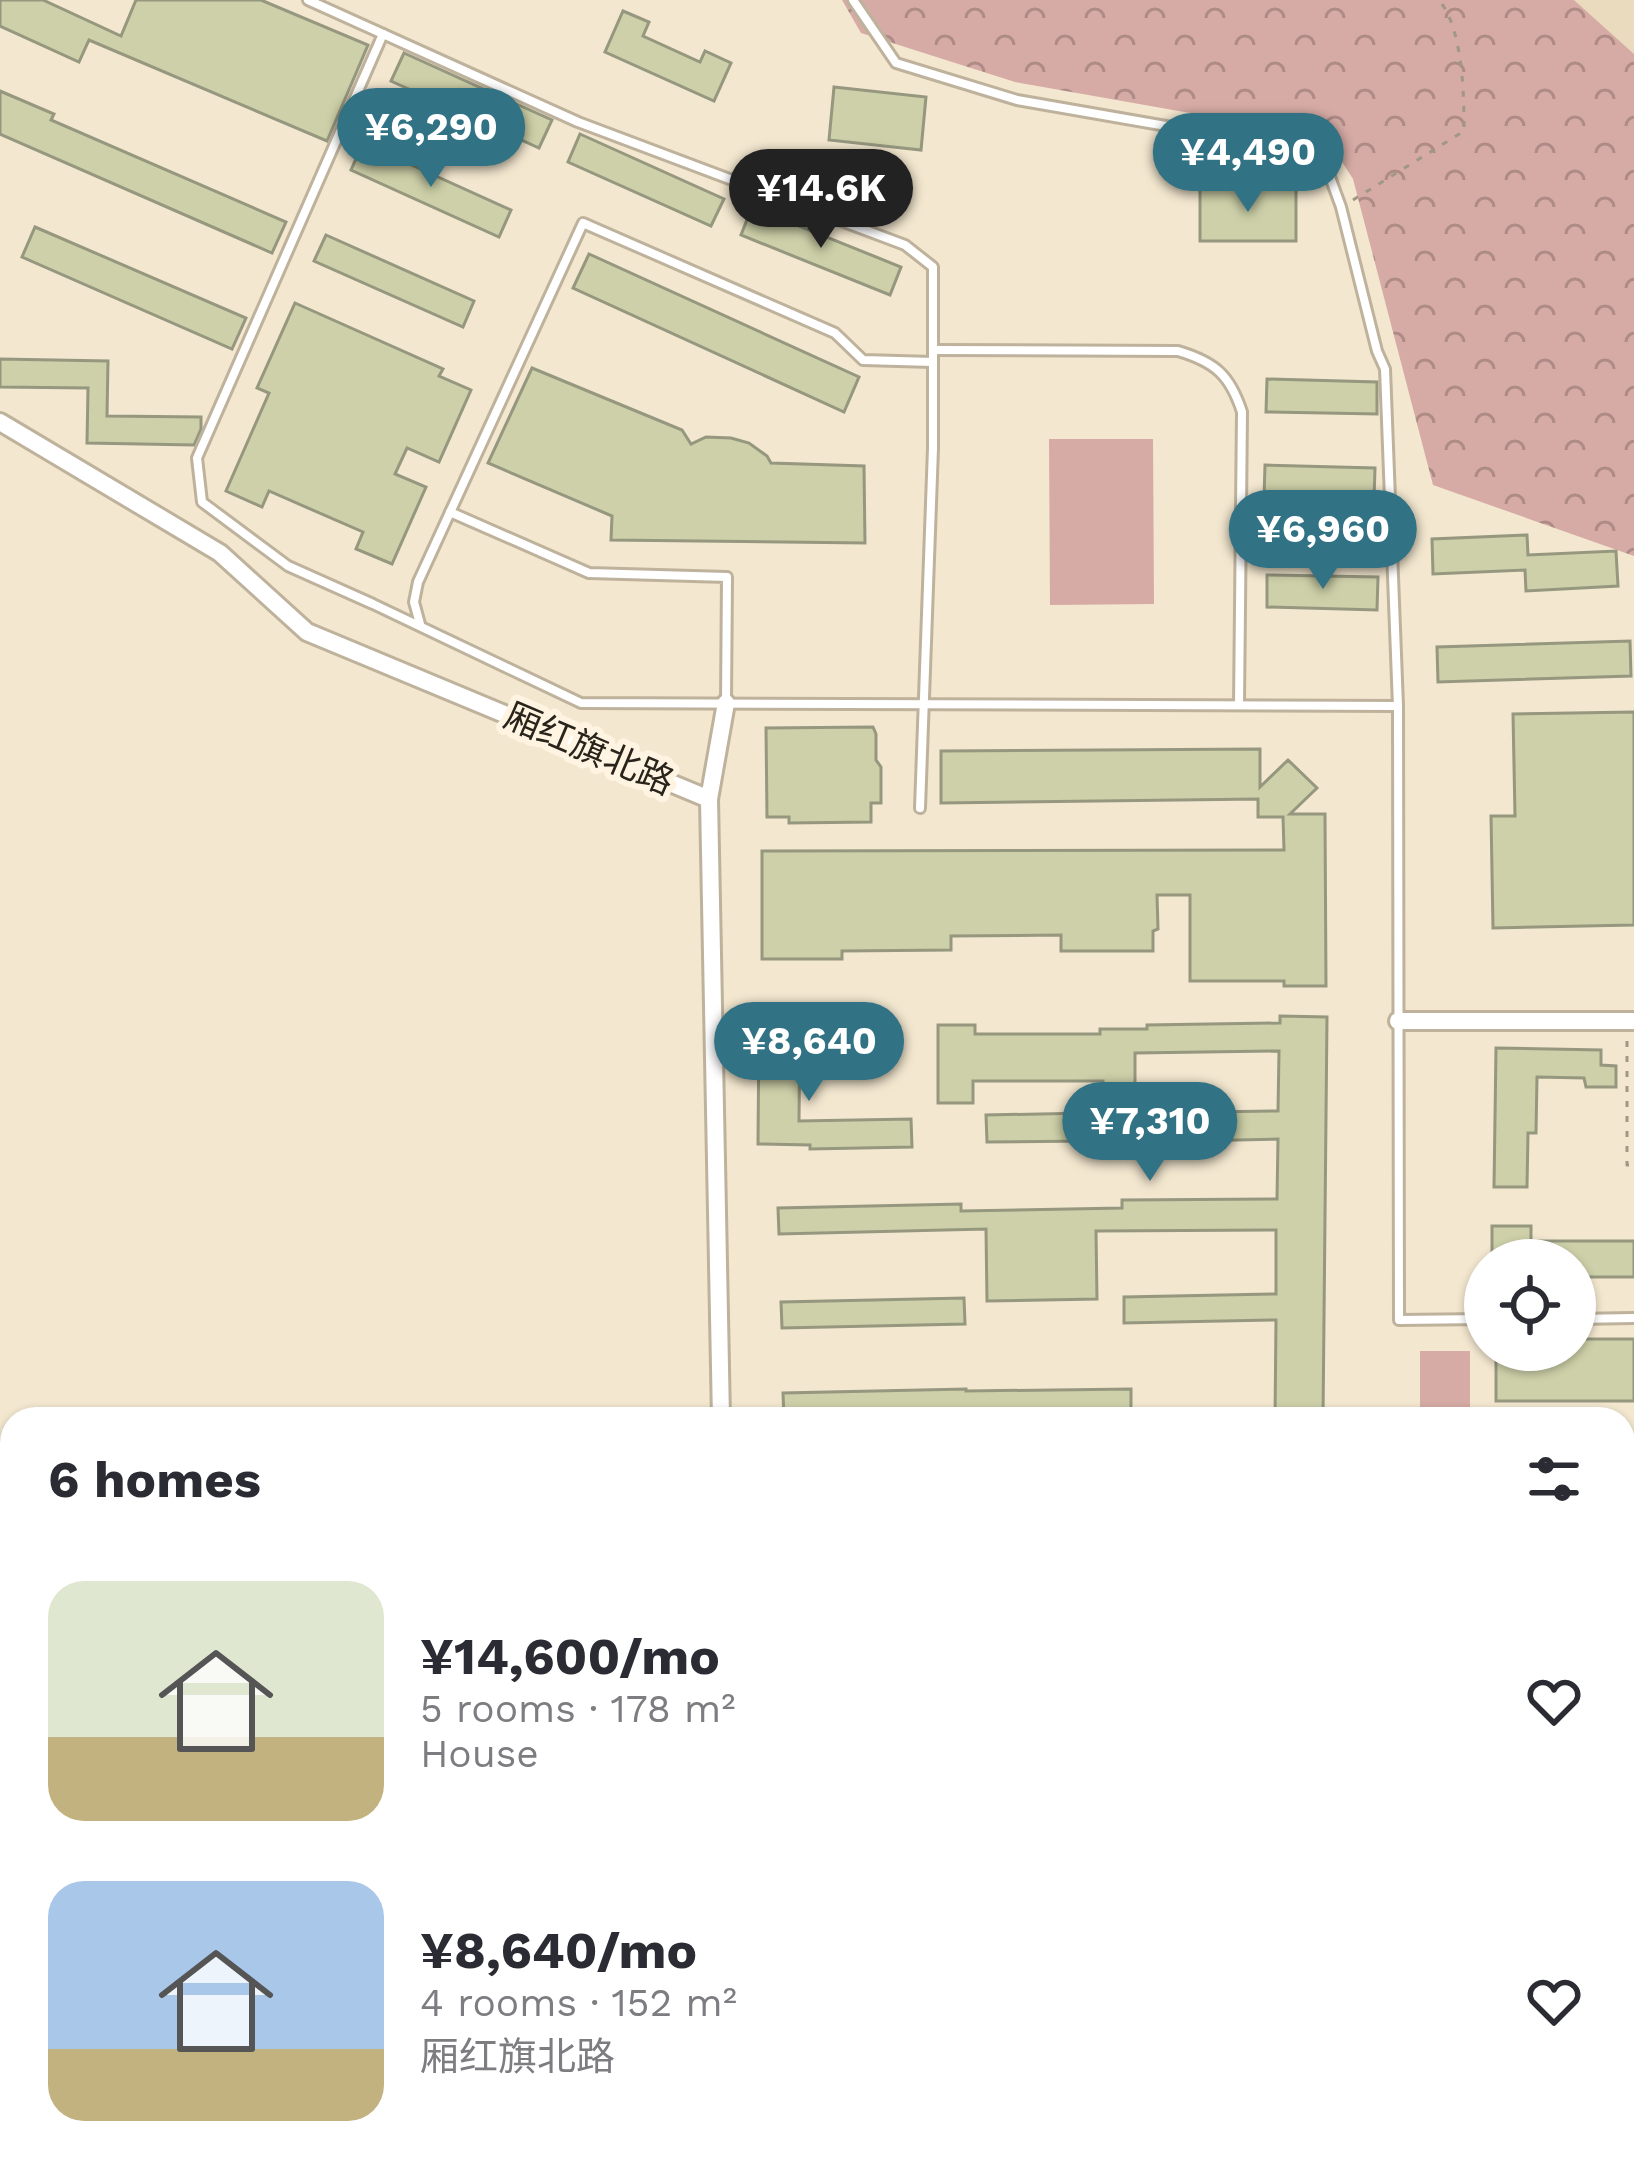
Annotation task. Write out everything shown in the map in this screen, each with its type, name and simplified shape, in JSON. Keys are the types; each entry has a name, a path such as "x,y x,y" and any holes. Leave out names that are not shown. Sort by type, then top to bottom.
{"street":[{"name":"厢红旗北路","path":"0,422 220,553 307,632 709,799 721,1407"},
{"path":"709,799 726,703"},
{"path":"1398,1021 1630,1021"}],"lane":[{"path":"308,0 578,122 905,244 933,268 933,448 920,808"},
{"path":"853,0 896,63 1017,100 1298,149 1326,166 1385,369 1397,706 1399,1320 1464,1319"},
{"path":"383,34 197,458 202,502 288,566 580,703 1397,706"},
{"path":"420,626 414,602 418,582 583,223 836,333 862,360 933,362"},
{"path":"933,350 1178,351 1205,359 1234,387 1242,412 1239,705"},
{"path":"450,512 589,573 727,577 726,703"},
{"path":"1596,1318 1634,1318"}],"path":[{"path":"1341,207 1464,131 1464,92 1450,13 1439,0"},
{"path":"1630,1021 1627,1165 1634,1165"}],"shaded area":[{"path":"1574,0 1634,0 1634,54"}],"green space":[{"path":"842,0 1574,0 1634,54 1634,556 1433,485 1353,179 1326,137 1015,82 861,33"},
{"path":"1049,439 1153,439 1154,604 1050,605"},
{"path":"1420,1351 1464,1351 1464,1371 1470,1371 1470,1407 1420,1407"}],"building":[{"path":"0,0 43,0 121,36 136,0 261,0 368,45 327,141 89,40 79,62 0,26"},
{"path":"623,11 649,22 643,36 700,62 705,51 731,63 714,101 605,52"},
{"path":"404,53 552,120 539,148 391,81"},
{"path":"834,87 926,97 921,150 829,140"},
{"path":"0,91 54,114 51,120 286,222 272,253 0,134"},
{"path":"580,134 724,199 711,226 568,162"},
{"path":"363,143 511,210 499,237 351,170"},
{"path":"1200,189 1296,189 1296,241 1200,241"},
{"path":"752,207 901,267 890,295 741,235"},
{"path":"35,227 246,318 232,349 22,257"},
{"path":"326,235 474,301 463,327 314,261"},
{"path":"589,254 859,377 844,412 573,288"},
{"path":"295,303 443,369 439,376 471,390 439,462 407,448 395,474 426,487 392,564 356,549 363,532 269,491 262,507 226,491 269,393 257,388"},
{"path":"0,359 108,361 107,416 201,417 201,429 194,445 87,443 88,388 0,387"},
{"path":"532,368 682,430 691,444 706,437 731,438 749,443 771,463 864,466 865,543 611,540 612,516 488,463"},
{"path":"1267,379 1377,382 1377,414 1266,412"},
{"path":"1265,465 1375,468 1374,500 1264,498"},
{"path":"1527,535 1528,555 1616,551 1618,586 1526,591 1525,570 1433,574 1432,539"},
{"path":"1267,575 1378,577 1377,610 1267,607"},
{"path":"1630,641 1631,676 1438,682 1437,647"},
{"path":"1634,712 1634,925 1493,928 1491,816 1515,816 1513,714"},
{"path":"873,727 881,767 881,803 871,803 871,822 789,823 789,817 767,817 766,728"},
{"path":"1260,749 1260,787 1288,760 1317,788 1290,814 1325,814 1326,986 1190,981 1190,895 1157,895 1153,951 1061,951 1061,935 951,936 951,950 842,951 842,959 762,959 762,851 1284,850 1283,817 1258,817 1258,799 941,803 941,751"},
{"path":"1280,1016 1327,1017 1323,1407 1275,1407 1276,1320 1124,1323 1124,1297 1276,1294 1276,1230 1096,1231 1097,1299 987,1301 986,1229 779,1234 778,1208 961,1204 961,1211 1122,1208 1122,1200 1277,1199 1278,1139 1147,1142 1147,1113 1278,1111 1279,1051 1135,1053 1135,1104 1103,1104 1103,1081 973,1081 973,1103 938,1103 938,1025 975,1025 975,1034 1100,1034 1100,1029 1147,1029 1147,1025 1280,1023"},
{"path":"759,1025 800,1026 799,1121 911,1119 912,1147 810,1149 810,1145 758,1144"},
{"path":"1496,1048 1601,1050 1601,1065 1616,1066 1616,1087 1586,1087 1584,1078 1537,1077 1536,1133 1528,1133 1527,1187 1494,1187"},
{"path":"1088,1113 1088,1141 987,1142 986,1115"},
{"path":"1492,1226 1531,1226 1531,1239 1492,1239"},
{"path":"1596,1241 1634,1241 1634,1277 1596,1277"},
{"path":"964,1298 965,1324 782,1328 781,1302"},
{"path":"1596,1339 1634,1339 1634,1401 1496,1401 1496,1371 1596,1371"},
{"path":"1131,1389 1131,1407 784,1407 783,1393"}]}
